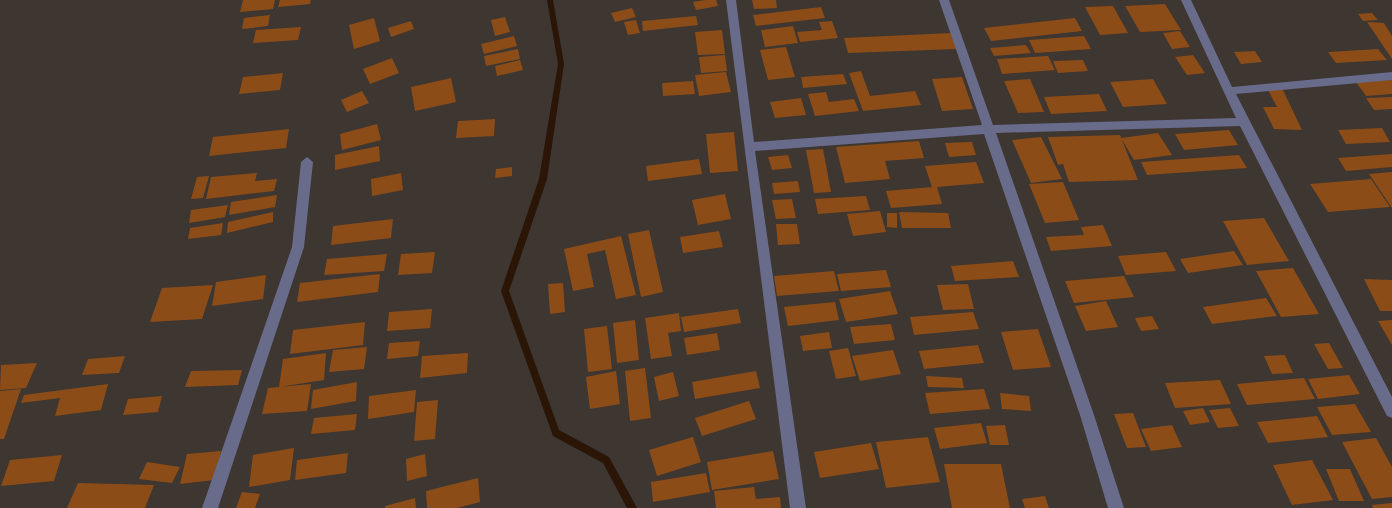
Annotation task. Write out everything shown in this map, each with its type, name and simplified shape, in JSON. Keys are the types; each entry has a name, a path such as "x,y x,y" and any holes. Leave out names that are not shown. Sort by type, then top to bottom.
{"street":[{"path":"731,0 748,147 798,508"},
{"path":"944,0 1087,416 1116,508"},
{"path":"1186,0 1243,122 1392,410"},
{"path":"1228,91 1392,76"},
{"path":"748,147 988,129 1243,122"},
{"path":"210,508 298,247 307,162"}],"building":[{"path":"243,0 275,0 273,9 240,12"},
{"path":"280,0 311,0 310,4 278,7"},
{"path":"716,0 718,6 696,10 693,2"},
{"path":"752,0 776,0 777,8 754,9"},
{"path":"1165,4 1181,30 1140,32 1125,6"},
{"path":"1113,6 1128,33 1100,35 1085,7"},
{"path":"821,7 825,18 756,26 753,15"},
{"path":"632,8 636,17 615,22 611,13"},
{"path":"1372,13 1378,20 1363,21 1358,14"},
{"path":"270,15 268,26 242,29 244,18"},
{"path":"696,16 698,25 643,31 642,21"},
{"path":"505,17 510,32 495,36 491,20"},
{"path":"374,18 380,41 354,49 349,25"},
{"path":"1075,18 1082,31 991,41 984,28"},
{"path":"636,20 640,33 628,35 624,22"},
{"path":"411,21 414,29 391,37 388,28"},
{"path":"832,21 838,38 800,42 797,32 822,30 819,22"},
{"path":"1367,22 1384,23 1392,36 1392,59"},
{"path":"793,26 798,43 765,47 761,30"},
{"path":"301,27 298,40 253,43 256,30"},
{"path":"722,30 725,54 698,55 695,32"},
{"path":"1180,31 1190,47 1172,49 1163,33"},
{"path":"951,33 956,49 848,53 844,38"},
{"path":"514,36 517,46 484,54 481,44"},
{"path":"1084,36 1091,49 1035,53 1029,40"},
{"path":"1026,45 1031,53 994,56 990,48"},
{"path":"786,47 795,77 768,80 760,50"},
{"path":"518,49 520,59 486,66 484,56"},
{"path":"1378,49 1387,60 1336,63 1328,52"},
{"path":"1255,51 1262,62 1241,64 1234,52"},
{"path":"725,55 727,71 701,73 699,57"},
{"path":"1193,55 1205,73 1187,75 1175,57"},
{"path":"1048,56 1055,70 1002,74 997,59"},
{"path":"392,58 399,73 370,84 363,69"},
{"path":"520,60 523,70 497,76 495,66"},
{"path":"1083,60 1088,71 1058,73 1053,61"},
{"path":"861,71 870,96 915,91 921,105 863,111 849,73"},
{"path":"726,72 731,92 699,96 695,75"},
{"path":"283,73 280,90 239,94 243,77"},
{"path":"843,74 847,84 803,88 801,77"},
{"path":"962,77 973,109 942,111 932,79"},
{"path":"451,78 456,102 415,111 411,87"},
{"path":"1030,79 1044,112 1018,113 1004,81"},
{"path":"1153,79 1167,104 1123,107 1110,82"},
{"path":"1392,80 1392,94 1366,96 1356,82"},
{"path":"693,81 695,94 663,96 662,83"},
{"path":"1267,88 1282,88 1302,130 1274,129 1263,107 1277,107"},
{"path":"362,91 369,103 347,112 341,100"},
{"path":"826,92 829,102 854,99 859,111 815,116 808,94"},
{"path":"1099,94 1107,111 1051,114 1044,97"},
{"path":"1392,97 1392,109 1374,110 1366,98"},
{"path":"801,98 806,115 775,118 770,102"},
{"path":"495,119 494,136 456,138 458,121"},
{"path":"377,124 381,140 342,150 340,134"},
{"path":"1382,128 1390,142 1346,144 1338,130"},
{"path":"289,129 286,148 209,156 213,137"},
{"path":"1229,130 1238,145 1184,150 1175,134"},
{"path":"734,132 738,171 710,173 706,134"},
{"path":"1158,133 1172,155 1134,160 1121,138"},
{"path":"1120,135 1138,180 1069,182 1063,164 1058,165 1048,137"},
{"path":"1041,137 1062,179 1031,183 1012,140"},
{"path":"919,141 924,158 885,161 890,179 845,183 836,147"},
{"path":"972,142 976,155 949,157 945,143"},
{"path":"379,146 380,161 335,170 335,155"},
{"path":"823,149 831,192 814,193 806,150"},
{"path":"1392,154 1392,167 1346,171 1338,158"},
{"path":"788,155 792,168 772,170 768,157"},
{"path":"1239,155 1247,168 1147,175 1141,162"},
{"path":"699,159 702,174 648,181 646,166"},
{"path":"976,162 984,183 937,187 942,204 891,208 886,191 932,187 925,166"},
{"path":"512,167 512,176 495,178 496,169"},
{"path":"1392,172 1392,208 1369,174"},
{"path":"257,173 255,181 277,179 274,191 206,199 211,177"},
{"path":"401,173 403,190 372,196 371,179"},
{"path":"209,176 203,198 191,199 197,177"},
{"path":"1371,179 1390,207 1328,212 1310,184"},
{"path":"798,181 800,192 774,194 772,183"},
{"path":"1063,182 1079,220 1045,223 1029,184"},
{"path":"725,194 731,219 698,225 692,200"},
{"path":"277,195 275,207 229,215 231,202"},
{"path":"866,196 870,210 818,214 815,199"},
{"path":"792,199 796,218 776,219 772,200"},
{"path":"228,205 225,217 189,223 191,210"},
{"path":"880,211 886,232 853,236 847,214"},
{"path":"273,212 273,222 227,233 228,222"},
{"path":"899,212 948,213 951,228 902,228"},
{"path":"887,213 897,213 897,228 887,227"},
{"path":"1264,218 1289,261 1247,265 1223,221"},
{"path":"393,219 391,238 331,245 333,226"},
{"path":"223,223 221,235 188,239 190,228"},
{"path":"776,224 797,224 800,244 778,245"},
{"path":"1103,225 1112,246 1051,251 1046,237 1084,235 1081,227"},
{"path":"649,230 663,292 641,297 628,234"},
{"path":"719,231 723,247 683,253 680,237"},
{"path":"621,236 636,295 616,299 605,250 587,254 594,287 573,291 564,249"},
{"path":"1234,251 1243,265 1188,273 1180,259"},
{"path":"435,252 432,273 398,275 401,254"},
{"path":"1166,252 1176,271 1126,275 1118,256"},
{"path":"387,254 384,271 324,275 327,259"},
{"path":"1013,261 1019,277 955,281 951,266"},
{"path":"1293,268 1319,314 1281,317 1256,271"},
{"path":"886,270 891,287 841,291 837,274"},
{"path":"834,271 839,291 777,296 774,276"},
{"path":"380,274 378,292 297,302 300,283"},
{"path":"266,275 263,299 212,306 216,282"},
{"path":"1124,276 1134,297 1074,303 1065,281"},
{"path":"1364,279 1392,280 1392,311 1380,311"},
{"path":"563,283 565,312 550,314 548,284"},
{"path":"968,284 974,309 943,310 937,285"},
{"path":"213,285 202,319 150,322 162,288"},
{"path":"890,291 898,314 846,322 839,299"},
{"path":"1266,298 1277,316 1212,324 1203,307"},
{"path":"1106,301 1118,327 1086,331 1075,306"},
{"path":"835,302 839,320 788,326 784,307"},
{"path":"432,309 430,328 387,331 389,312"},
{"path":"738,309 741,323 684,332 681,317"},
{"path":"973,312 979,329 914,335 910,317"},
{"path":"679,313 681,331 668,333 672,356 651,359 645,318"},
{"path":"1152,316 1159,329 1141,331 1135,318"},
{"path":"635,320 639,360 617,363 613,323"},
{"path":"1392,320 1392,345 1378,321"},
{"path":"365,322 363,345 290,354 293,330"},
{"path":"891,324 895,340 854,344 850,327"},
{"path":"607,326 612,369 588,372 584,329"},
{"path":"1038,329 1051,367 1013,370 1001,332"},
{"path":"829,332 832,348 803,351 800,336"},
{"path":"717,333 720,350 687,355 684,338"},
{"path":"420,341 418,356 387,359 389,343"},
{"path":"1329,343 1343,368 1328,369 1314,344"},
{"path":"978,345 984,363 924,369 919,351"},
{"path":"367,347 364,369 329,372 333,350"},
{"path":"848,348 856,376 836,379 829,351"},
{"path":"893,350 901,374 860,381 852,356"},
{"path":"326,353 324,380 279,387 283,359"},
{"path":"468,353 467,373 420,378 422,356"},
{"path":"1285,355 1293,373 1272,374 1264,356"},
{"path":"125,356 119,373 82,375 88,359"},
{"path":"37,363 26,388 0,390 1,365"},
{"path":"645,368 651,418 630,421 625,371"},
{"path":"242,370 238,385 185,387 191,371"},
{"path":"616,371 620,404 590,409 586,377"},
{"path":"756,371 760,388 695,399 692,382"},
{"path":"673,372 679,396 659,401 654,377"},
{"path":"1349,375 1360,394 1318,399 1308,379"},
{"path":"926,376 962,378 964,388 928,387"},
{"path":"1304,378 1315,399 1247,405 1237,384"},
{"path":"1220,380 1231,404 1175,408 1165,383"},
{"path":"357,382 356,401 311,409 313,390"},
{"path":"108,384 101,410 55,416 60,398 21,403 24,395"},
{"path":"311,384 307,411 262,414 268,388"},
{"path":"21,389 4,439 0,439 0,391"},
{"path":"984,389 990,409 930,414 925,393"},
{"path":"416,390 414,412 368,419 369,396"},
{"path":"1000,393 1029,396 1031,411 1002,409"},
{"path":"162,396 158,412 123,415 128,399"},
{"path":"438,400 435,439 414,441 417,402"},
{"path":"749,401 756,419 702,436 695,418"},
{"path":"1355,404 1371,432 1332,435 1317,407"},
{"path":"1203,408 1210,422 1190,425 1183,411"},
{"path":"1230,408 1239,426 1218,428 1209,410"},
{"path":"1133,413 1146,447 1127,448 1114,414"},
{"path":"357,414 355,430 311,434 314,418"},
{"path":"1317,416 1328,437 1268,443 1257,422"},
{"path":"981,423 987,443 940,449 934,428"},
{"path":"1005,425 1009,445 990,445 986,426"},
{"path":"1172,425 1182,447 1151,451 1141,429"},
{"path":"693,437 701,462 657,476 649,450"},
{"path":"928,437 940,482 886,488 876,442"},
{"path":"1376,438 1392,467 1392,497 1372,499 1342,442"},
{"path":"871,443 879,469 820,478 814,452"},
{"path":"294,448 290,480 249,487 253,455"},
{"path":"221,451 214,480 180,484 187,454"},
{"path":"773,451 779,479 712,490 707,462"},
{"path":"348,453 346,473 295,480 297,460"},
{"path":"425,454 427,476 407,481 406,459"},
{"path":"62,455 54,481 1,486 10,460"},
{"path":"1312,460 1333,500 1292,505 1273,465"},
{"path":"147,462 180,467 172,483 139,479"},
{"path":"944,464 1001,464 1010,508 952,508"},
{"path":"1326,469 1350,469 1364,501 1339,501"},
{"path":"706,473 710,492 653,502 651,482"},
{"path":"478,478 480,502 457,508 427,508 426,491"},
{"path":"78,483 154,485 145,508 67,508"},
{"path":"754,487 756,499 780,497 781,508 716,508 714,491"},
{"path":"242,492 260,494 255,508 236,508"},
{"path":"1045,496 1049,508 1025,508 1022,499"},
{"path":"415,498 416,508 385,508 385,506"},
{"path":"1392,503 1392,508 1373,508 1372,505"}],"waterway":[{"path":"550,0 561,64 543,179 505,291 556,433 606,460 632,508"}]}
